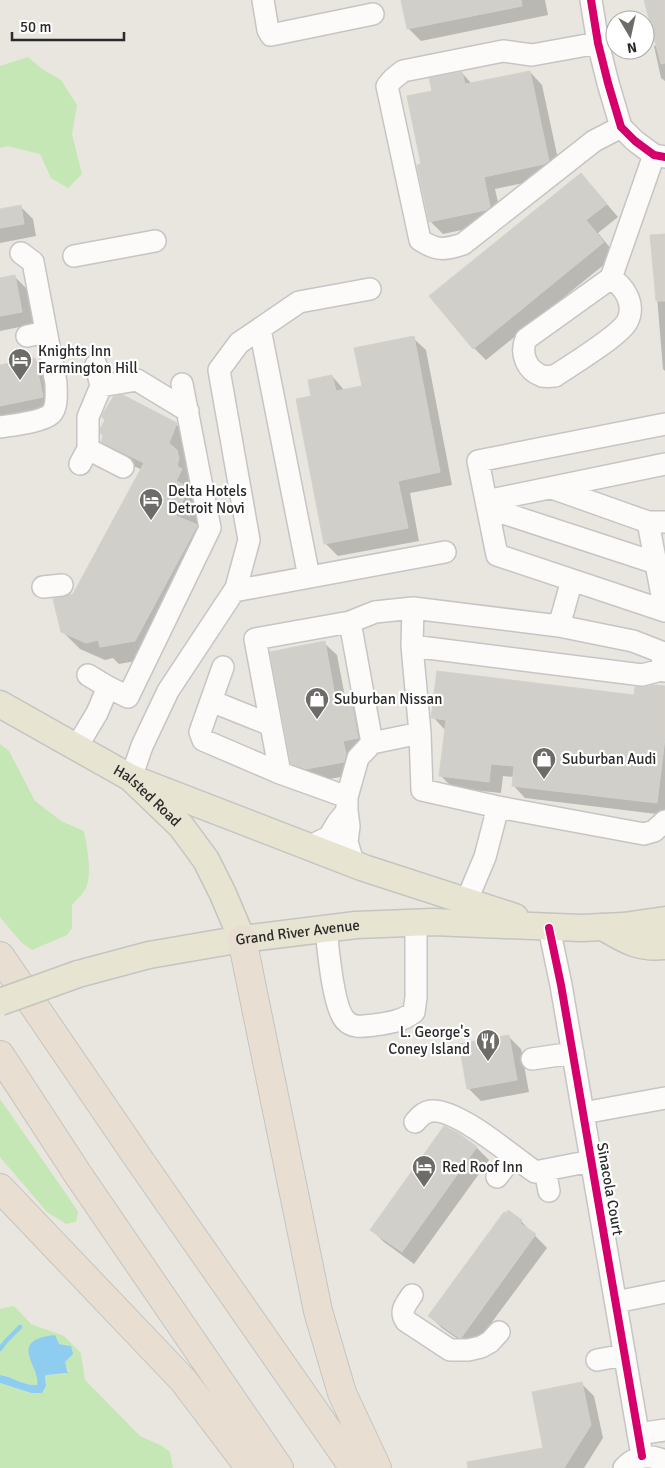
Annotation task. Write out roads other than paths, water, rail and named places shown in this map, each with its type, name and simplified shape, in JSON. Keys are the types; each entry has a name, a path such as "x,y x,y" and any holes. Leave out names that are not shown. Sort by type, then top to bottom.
{"highway":[{"path":"242,939 318,1311 342,1393 377,1468"},
{"path":"0,956 354,1468"},
{"path":"0,1055 79,1176 279,1468"},
{"path":"0,1188 182,1380 250,1468"}],"main road":[{"name":"Halsted Road","path":"0,704 131,778 181,826 206,860 242,939"},
{"path":"131,778 354,864 462,912 549,928 603,927 665,920"},
{"name":"Grand River Avenue","path":"0,1002 78,974 150,955 242,939 356,925 416,923 462,912"},
{"path":"603,927 638,945 653,948 665,946"}],"street":[{"path":"263,0 268,30 272,35 373,15"},
{"path":"591,0 598,43 608,84 622,127 635,141 659,156 611,278 526,339 522,348 524,359 532,370 543,376 555,376 619,331 628,321 630,308 627,295 620,284 611,278"},
{"path":"598,43 532,55 503,51 403,71 393,79 387,86 420,240 433,248 450,249 463,244 594,141 622,127"},
{"path":"74,256 155,241"},
{"path":"0,427 44,418 52,413 56,400 56,383 37,334 33,262 21,253"},
{"path":"131,778 142,746 168,690 234,591 249,540 219,370 239,343 299,302 370,289"},
{"path":"260,329 309,577"},
{"path":"96,365 100,386 88,417 84,456 123,467"},
{"path":"100,386 136,375 188,411"},
{"path":"88,675 128,697 210,528 182,384"},
{"path":"552,488 657,522 656,563 665,611 498,555 478,461 665,424"},
{"path":"487,505 552,488 665,464"},
{"path":"487,505 656,563"},
{"path":"234,591 445,552"},
{"path":"559,626 572,580"},
{"path":"413,608 412,646 420,733 422,790 498,807 644,834 654,831 665,821"},
{"path":"280,774 255,639 350,622 375,612 413,608 559,626 633,641 664,653 663,670 642,675 412,646"},
{"path":"350,622 372,744"},
{"path":"223,667 200,732 203,740 347,804"},
{"path":"76,748 96,713 108,686"},
{"path":"211,701 271,725"},
{"path":"308,847 330,837 347,804 358,758 372,744 420,733"},
{"path":"347,804 348,842 354,864"},
{"path":"462,912 485,857 498,807"},
{"path":"326,929 333,982 339,1008 345,1020 357,1027 386,1024 406,1018 414,1012 416,997 416,923"},
{"name":"Sinacola Court","path":"549,928 642,1456"},
{"path":"532,1059 572,1053"},
{"path":"583,1113 665,1098"},
{"path":"415,1122 429,1111 441,1111 462,1119 535,1172 549,1163 591,1161"},
{"path":"498,1177 513,1156"},
{"path":"549,1163 549,1191"},
{"path":"616,1302 665,1292"},
{"path":"412,1295 403,1308 402,1316 406,1321 450,1350 468,1350 480,1347 490,1342 499,1332"},
{"path":"597,1360 625,1355"},
{"path":"638,1434 665,1430"},
{"path":"624,1468 631,1460 642,1456 654,1456 665,1461"}],"water":[{"path":"55,1335 59,1344 71,1346 73,1354 65,1362 68,1373 45,1376 46,1386 42,1393 31,1393 0,1383 0,1375 37,1385 37,1378 29,1356 29,1349 32,1343 40,1338"}],"waterway":[{"path":"0,1349 20,1327"}],"place":[{"name":"Knights Inn Farmington Hill","path":"20,381"},
{"name":"Delta Hotels Detroit Novi","path":"151,521"},
{"name":"Suburban Nissan","path":"317,720"},
{"name":"Suburban Audi","path":"544,780"},
{"name":"L. George's Coney Island","path":"488,1062"},
{"name":"Red Roof Inn","path":"424,1188"}]}
